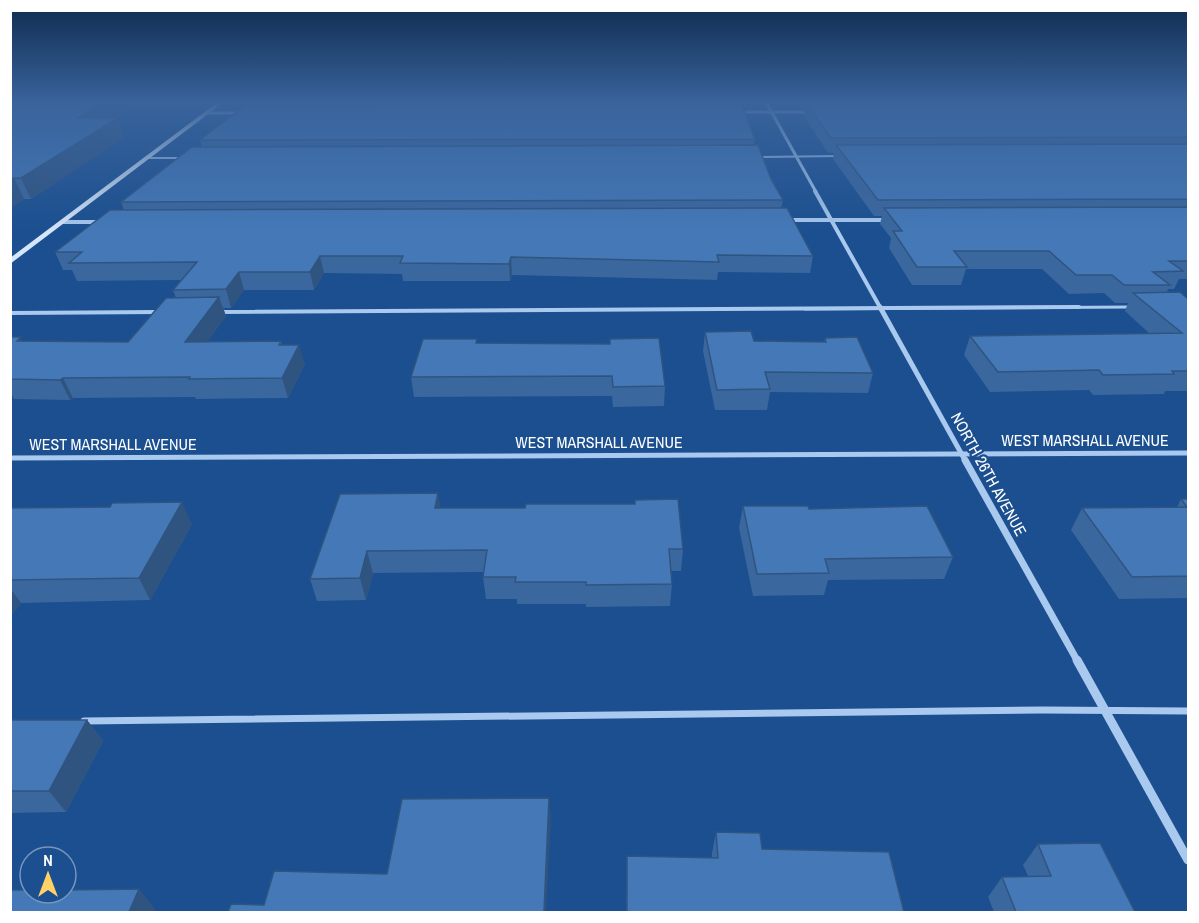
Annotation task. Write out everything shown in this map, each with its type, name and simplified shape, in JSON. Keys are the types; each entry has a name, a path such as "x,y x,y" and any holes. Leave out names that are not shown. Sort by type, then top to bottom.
{"main road":[{"path":"10,262 165,145"}],"street":[{"name":"NORTH 26TH AVENUE","path":"789,145 1188,860"},
{"path":"781,220 893,220"},
{"path":"63,222 108,222"},
{"name":"WEST MARSHALL AVENUE","path":"10,458 1188,453"}],"lane":[{"path":"754,157 844,156"},
{"path":"148,158 188,158"},
{"path":"214,312 1141,307"},
{"path":"10,313 166,312"},
{"path":"70,721 1188,711"}],"building":[{"path":"10,145 74,145 21,178 10,180"},
{"path":"758,145 771,179 783,200 121,202 192,147"},
{"path":"836,145 1188,145 1188,199 878,200"},
{"path":"1188,207 1188,261 1169,261 1183,271 1153,272 1170,285 1124,285 1112,275 1076,275 1049,251 954,251 967,267 917,267 893,231 902,231 884,208"},
{"path":"787,208 813,256 717,255 719,262 511,257 509,264 400,263 403,256 320,256 310,272 239,272 226,289 173,290 197,262 69,263 82,252 55,252 110,210"},
{"path":"1180,292 1188,299 1188,371 1172,371 1174,374 1103,375 1099,370 998,372 970,336 1182,333 1133,293"},
{"path":"219,297 185,342 281,341 279,345 299,345 282,378 10,379 10,337 21,337 17,341 128,342 166,298"},
{"path":"751,331 754,341 826,342 825,338 857,337 873,373 765,372 770,389 717,390 705,332"},
{"path":"659,338 665,386 613,387 612,376 411,377 423,339 477,339 476,343 610,344 610,339"},
{"path":"438,493 435,508 525,508 526,504 635,504 635,500 678,499 683,549 669,549 672,584 586,585 586,582 515,582 516,577 483,577 487,550 367,551 360,578 310,579 340,494"},
{"path":"1181,499 1188,499 1188,576 1132,577 1082,508 1187,507"},
{"path":"182,502 139,578 10,580 10,508 110,507 112,503"},
{"path":"743,506 808,506 809,509 927,506 953,557 825,559 829,573 757,574"},
{"path":"10,720 87,720 49,791 10,791"},
{"path":"549,798 544,912 228,912 231,904 264,905 274,871 387,874 402,799"},
{"path":"716,832 760,833 762,849 889,852 904,912 627,912 627,856 718,858"},
{"path":"1100,843 1135,912 1016,912 1002,877 1051,876 1038,844"},
{"path":"139,889 129,912 10,912 10,890 18,890 18,905 78,905 78,890"}]}
